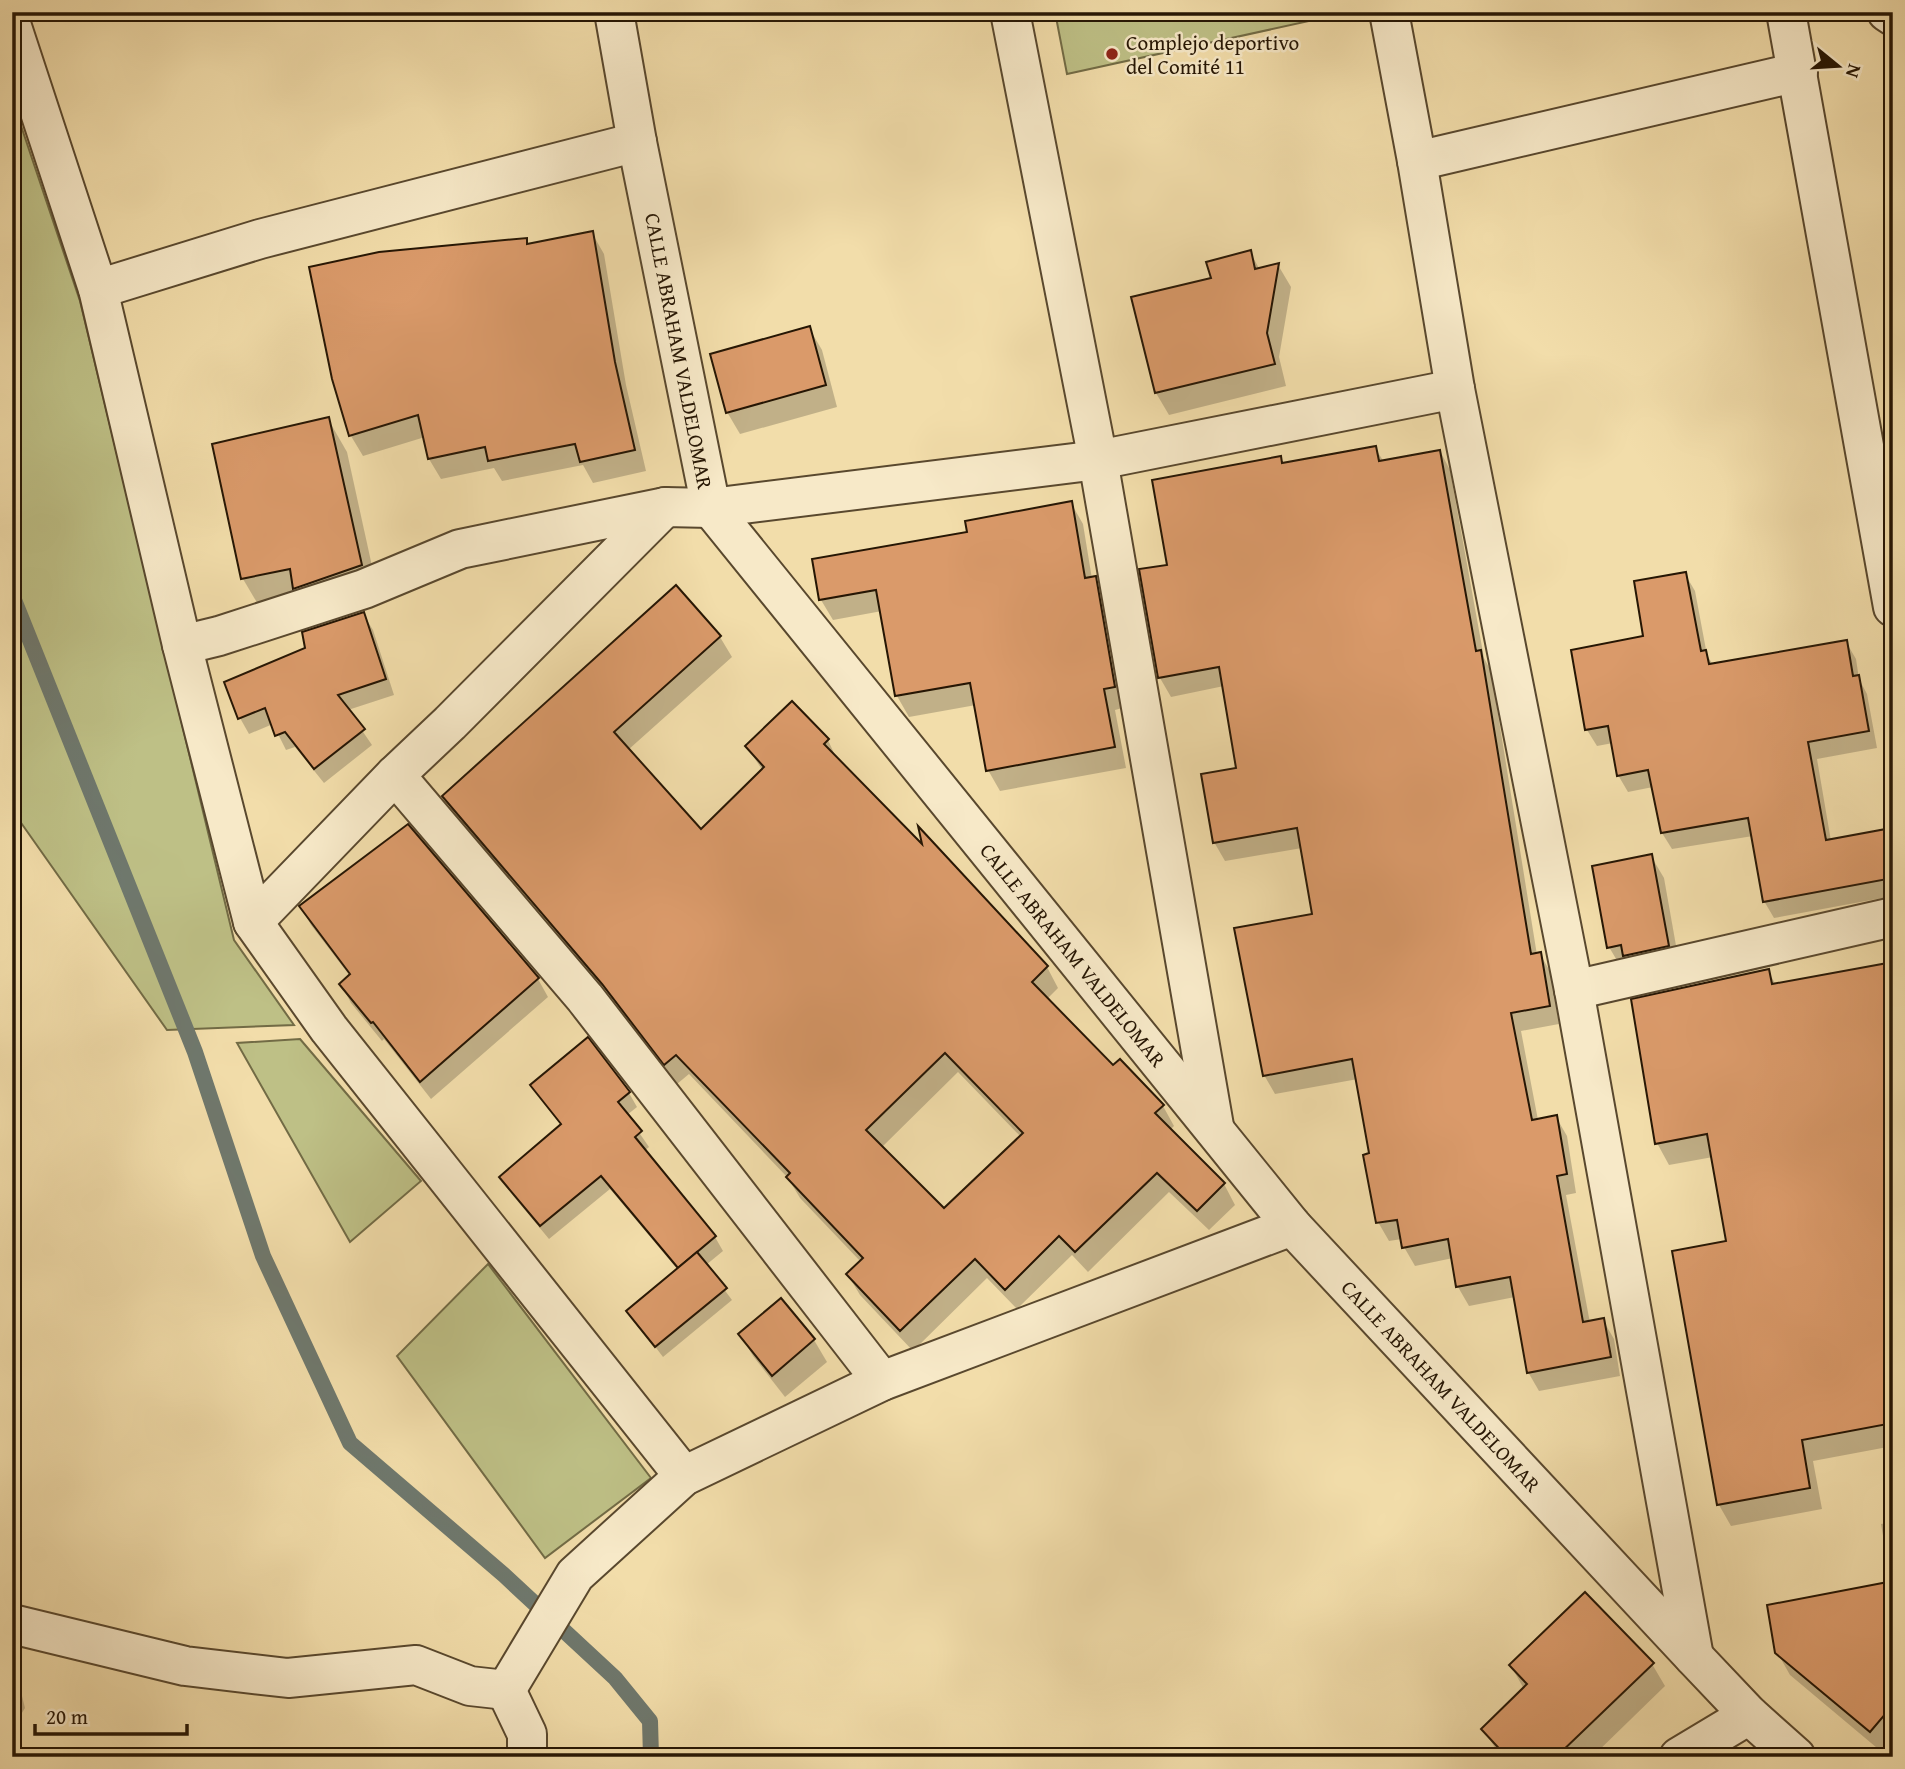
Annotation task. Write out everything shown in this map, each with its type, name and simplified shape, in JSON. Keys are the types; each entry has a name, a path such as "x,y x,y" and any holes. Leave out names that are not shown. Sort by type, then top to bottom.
{"street":[{"name":"CALLE ABRAHAM VALDELOMAR","path":"614,12 637,142 711,508 1292,1227 1694,1657 1749,1714 1796,1757"},
{"path":"1010,12 1098,460 1214,1129"},
{"path":"1389,12 1455,389 1574,990 1694,1657"},
{"path":"1786,12 1879,472 1893,607"},
{"path":"1887,12 1893,16"},
{"path":"12,27 98,289 181,645 253,922 329,1029 684,1476"},
{"path":"1417,161 1798,72"},
{"path":"98,289 273,235 637,142"},
{"path":"181,645 219,636 363,589 460,549 665,507 711,508 1098,460 1455,389"},
{"path":"253,922 395,775 665,507"},
{"path":"395,775 585,998 881,1381"},
{"path":"1574,990 1893,917"},
{"path":"527,1757 527,1734 514,1678 575,1575 684,1476 881,1381 1292,1227"},
{"path":"12,1625 185,1666 288,1678 416,1665 470,1686 514,1678"},
{"path":"1679,1757 1749,1714"}],"green space":[{"name":"Complejo deportivo del Comité 11","path":"1055,12 1341,12 1341,14 1067,74"},
{"path":"12,99 80,301 234,940 294,1025 167,1030 12,810"},
{"path":"300,1039 421,1181 350,1242 237,1043"},
{"path":"488,1264 651,1478 545,1558 397,1356"}],"building":[{"path":"593,231 615,362 635,450 580,462 575,444 488,461 485,447 428,459 418,415 349,436 332,379 309,267 379,252 527,238 527,244"},
{"path":"1251,250 1255,269 1279,263 1267,333 1275,364 1155,393 1131,297 1211,278 1206,262"},
{"path":"810,326 826,385 726,413 710,354"},
{"path":"329,417 362,565 293,589 290,569 241,579 212,444"},
{"path":"1376,446 1379,461 1440,450 1476,651 1481,650 1531,954 1541,952 1550,1006 1511,1013 1532,1120 1557,1115 1567,1174 1557,1176 1583,1322 1604,1318 1611,1357 1527,1373 1510,1277 1456,1287 1448,1239 1402,1248 1397,1220 1376,1223 1363,1155 1369,1153 1352,1059 1263,1076 1234,928 1312,914 1297,828 1213,843 1201,774 1236,768 1219,667 1158,678 1139,569 1167,565 1152,480 1281,456 1282,463"},
{"path":"1072,501 1085,578 1096,576 1115,687 1104,689 1115,747 986,771 970,683 895,696 876,590 819,600 812,559 967,532 965,521"},
{"path":"1686,572 1701,651 1706,650 1709,664 1847,640 1853,676 1859,675 1869,731 1808,742 1826,840 1886,829 1893,862 1893,878 1763,902 1748,818 1661,833 1648,770 1617,776 1608,726 1585,730 1571,650 1643,636 1634,581"},
{"path":"676,585 721,636 614,732 701,829 764,767 745,746 792,701 829,739 824,744 922,844 918,826 1048,966 1032,982 1113,1065 1120,1059 1164,1105 1155,1113 1225,1183 1197,1211 1157,1173 1075,1252 1059,1236 1005,1290 975,1259 900,1331 846,1274 863,1258 786,1177 790,1173 676,1055 664,1065 602,984 442,796","holes":["945,1053 1023,1133 944,1208 866,1130"]},
{"path":"364,612 386,679 338,695 365,729 314,769 285,732 275,736 265,708 238,719 224,682 305,648 302,632"},
{"path":"408,824 539,978 420,1082 339,984 350,974 299,906"},
{"path":"1652,854 1669,946 1623,956 1621,945 1607,948 1592,866"},
{"path":"1893,962 1893,1423 1802,1440 1810,1488 1717,1505 1672,1251 1726,1241 1707,1134 1655,1144 1631,999 1769,969 1772,984"},
{"path":"588,1037 630,1092 618,1102 642,1131 635,1137 716,1236 678,1268 601,1176 540,1226 499,1177 561,1124 530,1085"},
{"path":"697,1252 727,1288 655,1347 626,1311"},
{"path":"781,1298 815,1339 772,1376 738,1334"},
{"path":"1893,1581 1893,1705 1870,1732 1775,1653 1767,1605"},
{"path":"1585,1592 1654,1663 1556,1757 1507,1757 1481,1729 1527,1684 1509,1665"}],"waterway":[{"path":"12,595 195,1052 263,1256 350,1443 504,1575 615,1678 650,1721 651,1757"}],"place":[{"name":"Complejo deportivo del Comité 11","path":"1112,54"}]}
